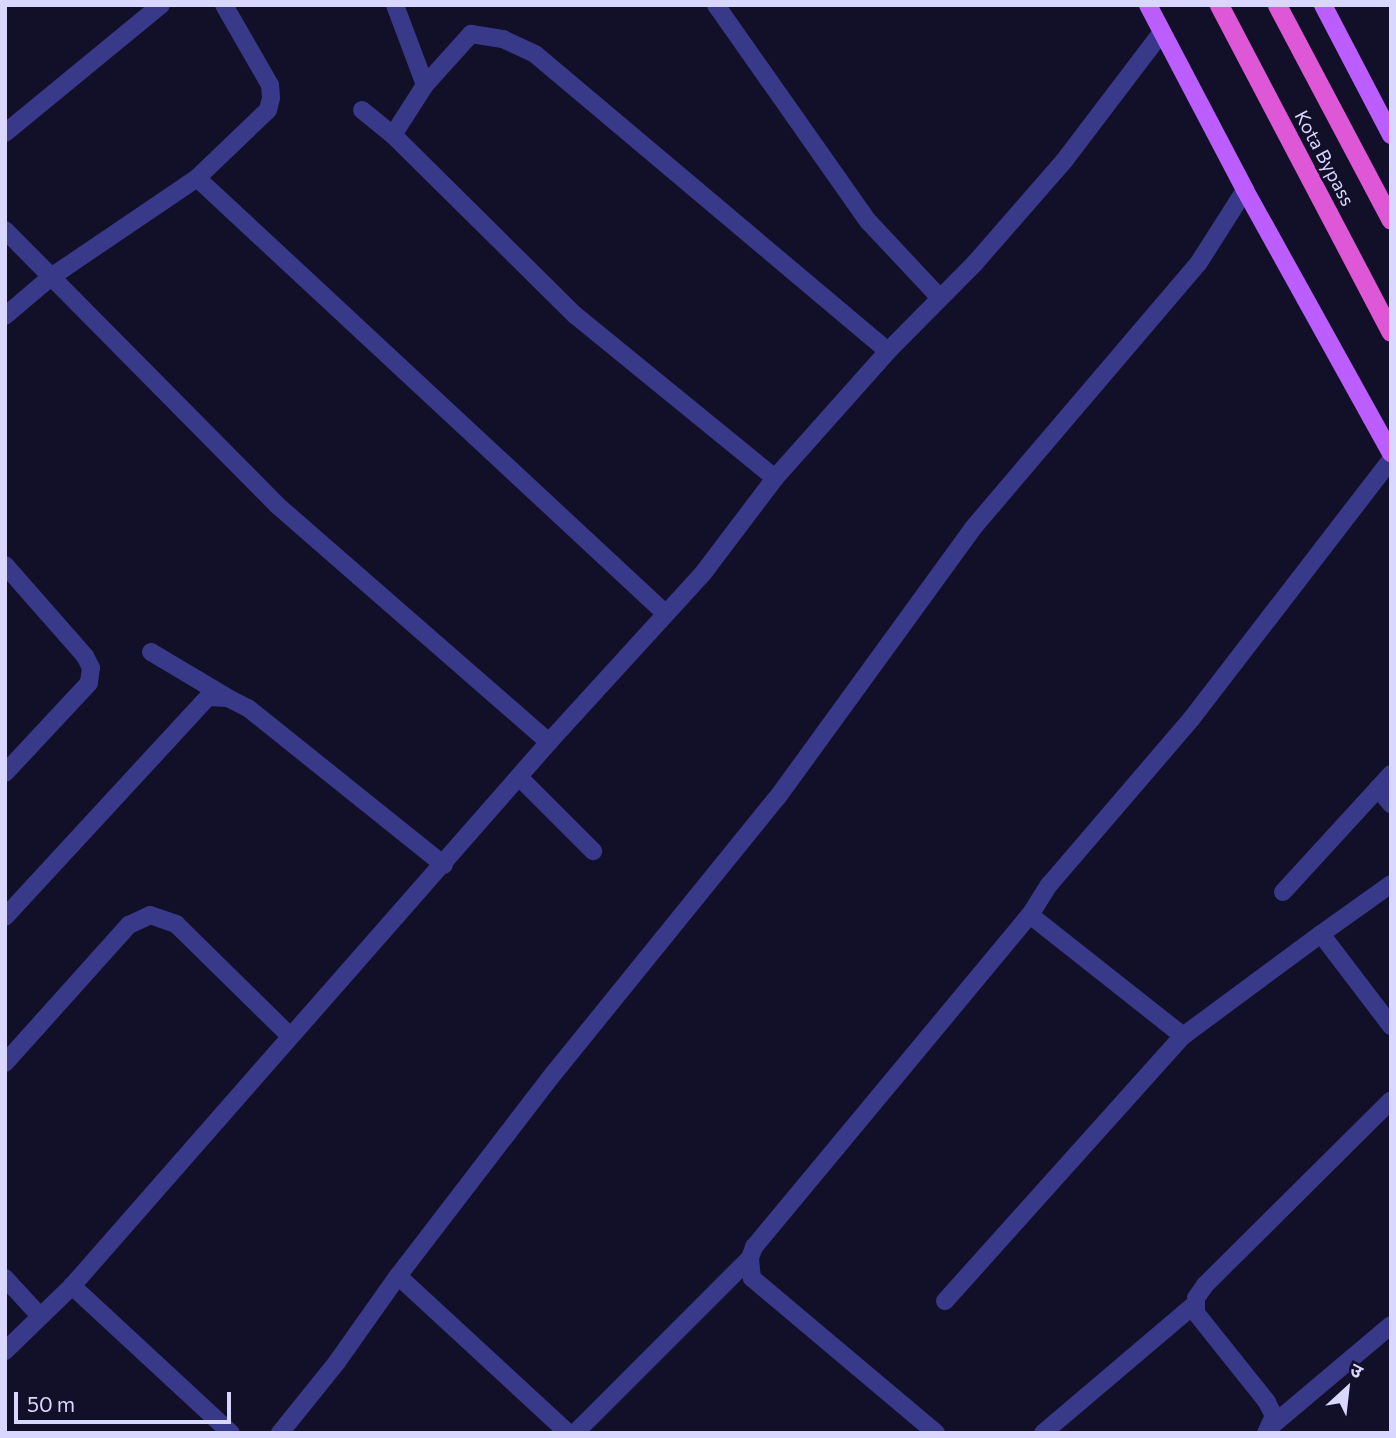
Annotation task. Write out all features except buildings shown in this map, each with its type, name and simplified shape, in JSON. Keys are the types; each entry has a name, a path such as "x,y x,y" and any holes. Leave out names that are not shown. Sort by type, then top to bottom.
{"highway":[{"name":"Kota Bypass","path":"1219,5 1391,332"},
{"name":"Kota Bypass","path":"1277,5 1391,220"}],"main road":[{"path":"1148,5 1245,190 1391,453"},
{"path":"1323,5 1391,135"}],"street":[{"path":"5,133 161,5"},
{"path":"5,316 51,277 197,178 268,110 271,99 270,85 224,5"},
{"path":"395,5 425,85"},
{"path":"716,5 868,221 940,298"},
{"path":"5,1351 72,1286 519,777 704,572 775,478 1064,161 1162,32"},
{"path":"393,135 425,85 471,34 503,39 535,54 888,352"},
{"path":"362,110 393,135 575,315 775,478"},
{"path":"197,178 665,613"},
{"path":"281,1433 554,1073 784,789 973,527 1198,264 1245,190"},
{"path":"5,230 277,505 550,742"},
{"path":"575,1433 750,1258 754,1247 1030,915 1049,885 1192,718 1391,460"},
{"path":"5,565 85,656 91,668 89,684 5,773"},
{"path":"151,652 248,708 444,865"},
{"path":"5,917 208,697 228,698"},
{"path":"1283,892 1391,774"},
{"path":"519,777 593,851"},
{"path":"1378,788 1391,804"},
{"path":"945,1301 1183,1035 1391,884"},
{"path":"5,1063 129,926 150,915 176,924 290,1036"},
{"path":"1030,915 1183,1035"},
{"path":"1321,933 1391,1026"},
{"path":"1043,1433 1194,1305 1205,1285 1391,1100"},
{"path":"750,1258 752,1278 936,1433"},
{"path":"398,1276 568,1433"},
{"path":"5,1278 40,1316"},
{"path":"72,1286 231,1433"},
{"path":"1194,1305 1196,1313 1267,1402 1274,1416 1268,1430"},
{"path":"1268,1430 1391,1325"}]}
